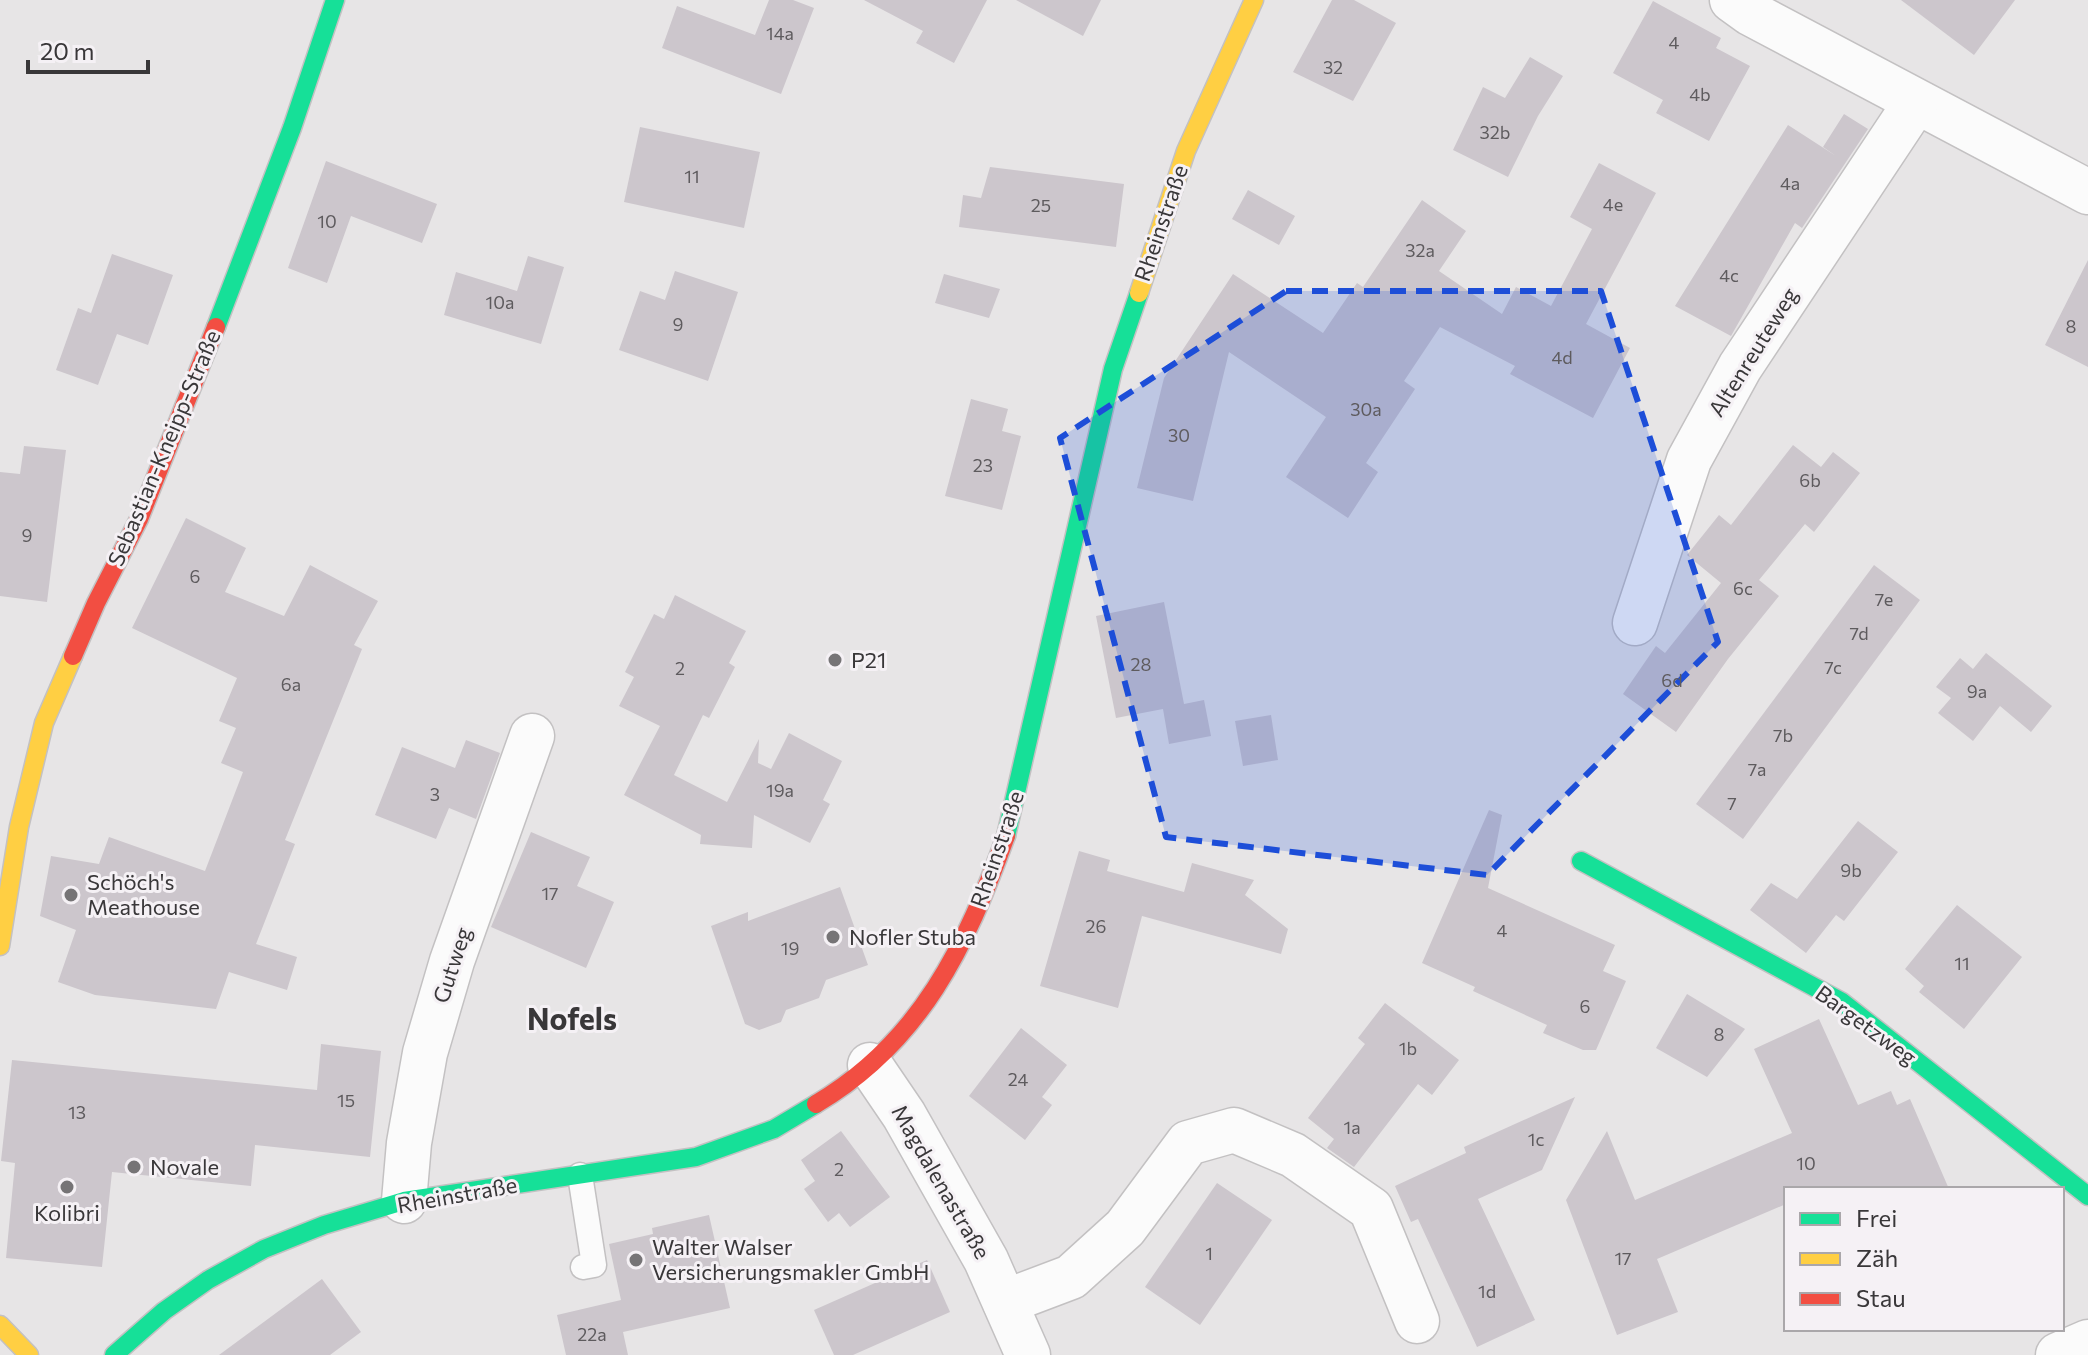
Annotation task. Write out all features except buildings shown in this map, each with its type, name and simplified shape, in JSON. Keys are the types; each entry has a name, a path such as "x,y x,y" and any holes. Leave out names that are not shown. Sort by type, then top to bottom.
{"main road":[{"name":"Sebastian-Kneipp-Straße","path":"0,946 19,827 44,723 96,603 139,519 190,394 292,128 335,0"},
{"name":"Rheinstraße","path":"114,1355 164,1311 208,1280 264,1249 324,1225 404,1201 696,1157 774,1129 845,1087 899,1039 938,986 981,904 1011,822 1113,369 1186,151 1254,0"},
{"name":"Bargetzweg","path":"1581,861 1842,1002 2088,1196"},
{"path":"0,1325 29,1355"}],"street":[{"path":"1732,0 1750,13 2088,192"},
{"name":"Altenreuteweg","path":"1635,623 1689,460 1740,367 1916,102"},
{"name":"Gutweg","path":"404,1201 409,1143 425,1053 452,961 532,736"},
{"name":"Magdalenastraße","path":"870,1065 904,1115 986,1260 1028,1355"},
{"path":"1005,1302 1071,1277 1125,1228 1188,1143 1234,1130 1293,1155 1371,1209 1417,1321"},
{"path":"2058,1355 2088,1342"}],"lane":[{"path":"580,1175 592,1273"}],"highlighted area":[{"path":"1286,291 1601,291 1718,642 1487,875 1166,837 1060,438"}],"traffic: fast":[{"path":"216,327 292,128 335,0"},
{"path":"1006,836 1113,369 1139,293"},
{"path":"1581,861 1842,1002 2088,1196"},
{"path":"114,1355 164,1311 208,1280 264,1249 324,1225 404,1201 696,1157 774,1129 816,1104"}],"traffic: slow":[{"path":"1139,293 1186,151 1254,0"},
{"path":"0,946 19,827 44,723 73,656"},
{"path":"0,1325 29,1355"}],"traffic: jam":[{"path":"73,656 139,519 216,327"},
{"path":"816,1104 853,1079 912,1021 956,953 1006,836"}],"place":[{"name":"P21","path":"835,660"},
{"name":"Schöch's Meathouse","path":"71,895"},
{"name":"Nofler Stuba","path":"833,937"},
{"name":"Novale","path":"134,1167"},
{"name":"Kolibri","path":"67,1187"},
{"name":"Walter Walser Versicherungsmakler GmbH","path":"636,1260"}],"district":[{"name":"Nofels","path":"572,1020"}]}
